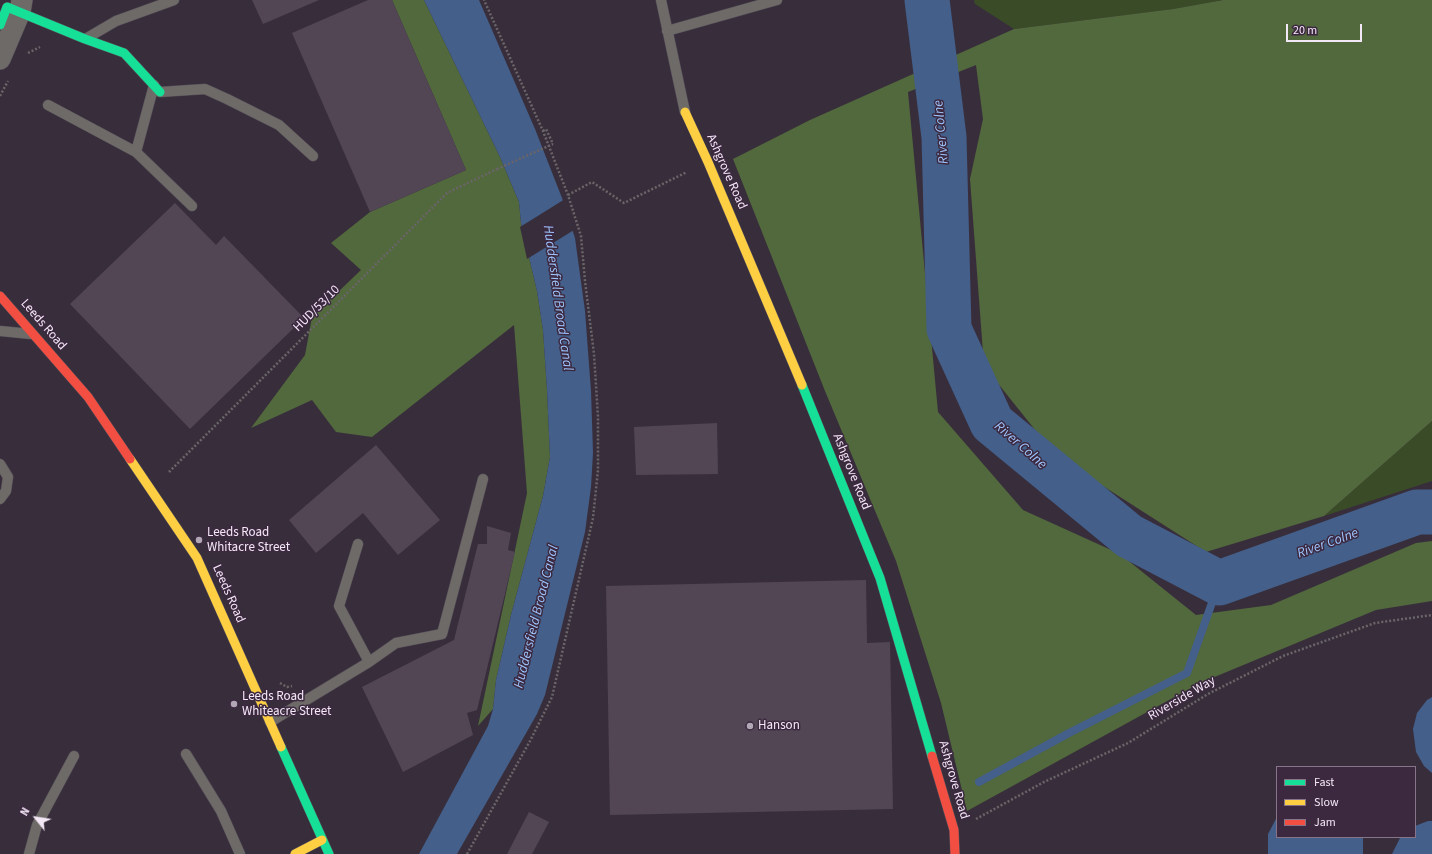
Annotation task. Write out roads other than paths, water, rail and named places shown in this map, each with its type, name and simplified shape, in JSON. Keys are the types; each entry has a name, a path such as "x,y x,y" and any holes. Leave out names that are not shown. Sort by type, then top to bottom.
{"street":[{"path":"5,68 21,6"},
{"path":"0,25 7,7 21,6 85,40 124,53 157,88"},
{"name":"Ashgrove Road","path":"685,112 708,162 814,412 880,578 954,830 955,854"},
{"name":"Leeds Road","path":"0,296 88,397 197,558 329,854"},
{"path":"294,854 322,840"}],"lane":[{"path":"85,40 116,21 174,0"},
{"path":"661,0 685,112"},
{"path":"667,31 777,0"},
{"path":"136,152 157,88 205,89 279,125 313,156"},
{"path":"48,106 136,152 192,206"},
{"path":"0,330 34,334"},
{"path":"0,464 8,477 6,490 0,499"},
{"path":"270,722 369,662 396,643 442,634 483,479"},
{"path":"358,544 340,606 369,662"},
{"path":"186,754 221,811 240,854"},
{"path":"29,854 37,825 74,756"}],"water":[{"name":"Huddersfield Broad Canal","path":"424,0 479,0 535,129 562,198 575,238 585,311 591,391 593,453 591,487 585,532 545,695 537,714 457,854 419,854 488,726 493,709 496,680 511,615 543,496 550,457 543,330 537,291 521,223 519,202 500,157"},
{"path":"1432,697 1432,773 1424,766 1416,752 1413,729 1417,713 1427,700"},
{"path":"1276,819 1276,838 1363,838 1363,854 1268,854 1268,834"},
{"path":"1432,821 1432,854 1392,854 1400,838 1416,838 1416,826"}],"waterway":[{"name":"River Colne","path":"927,0 944,137 949,329 992,423 1129,536 1219,583 1417,512 1432,512"},
{"path":"979,782 1069,733 1187,673 1219,583"}],"place":[{"name":"Leeds Road Whitacre Street","path":"199,540"},
{"name":"Leeds Road Whiteacre Street","path":"234,704"},
{"name":"Hanson","path":"750,726"}]}
